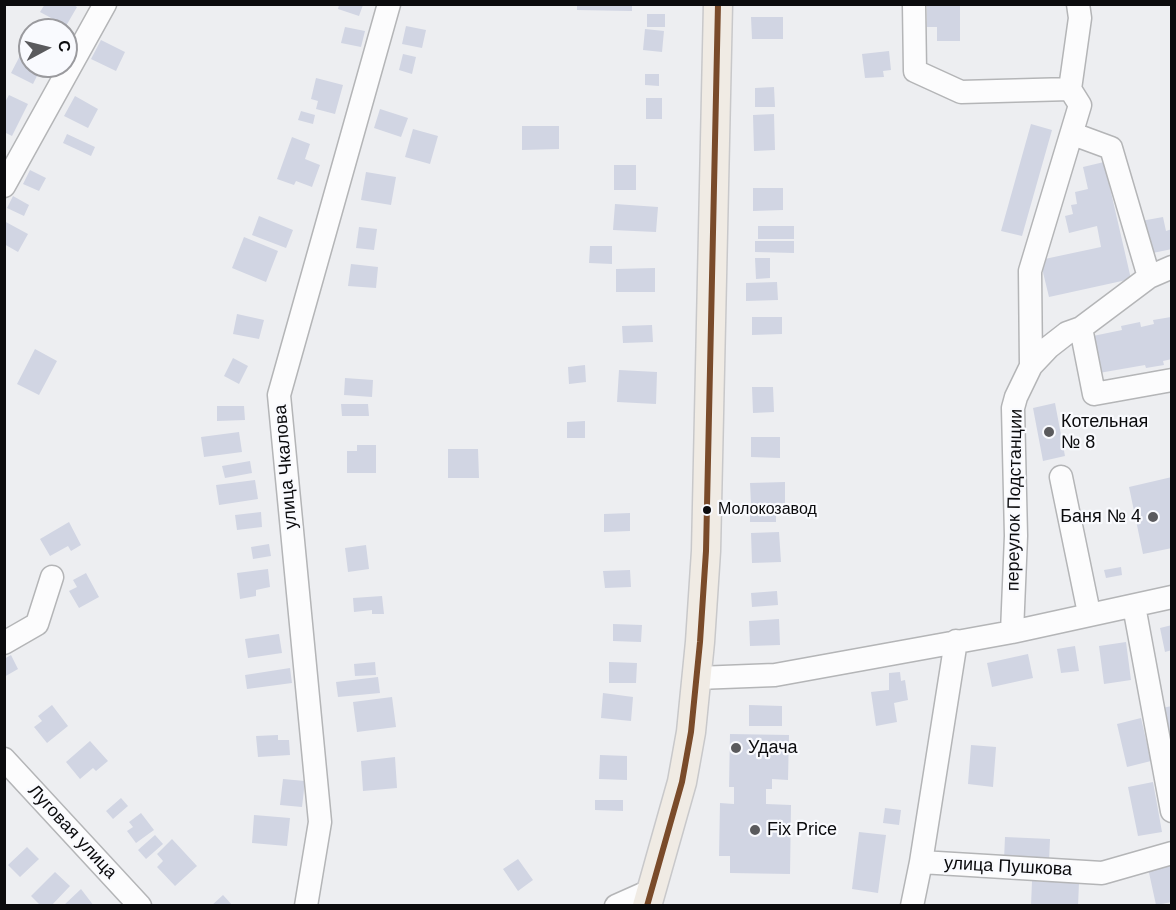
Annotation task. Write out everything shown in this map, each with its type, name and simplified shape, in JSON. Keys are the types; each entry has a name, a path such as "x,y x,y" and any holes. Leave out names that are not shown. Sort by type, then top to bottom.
{"main road":[{"path":"649,898 682,782 697,678 706,551 718,4"}],"street":[{"path":"4,186 105,4"},
{"name":"улица Чкалова","path":"306,906 320,822 279,395 389,4"},
{"path":"914,4 915,71 961,92 1070,89"},
{"path":"1031,366 1030,271 1080,105 1070,89 1080,18 1078,4"},
{"path":"1073,134 1111,148 1149,278"},
{"name":"переулок Подстанции","path":"1012,632 1016,536 1013,408 1031,366 1049,346 1067,333 1081,328 1149,278 1172,267"},
{"path":"1081,328 1094,394 1172,380"},
{"path":"1061,477 1089,613"},
{"path":"4,643 37,624 52,577"},
{"path":"697,678 775,675 1012,632 1089,613 1172,597"},
{"path":"1134,606 1172,811"},
{"name":"улица Пушкова","path":"956,641 921,862 1102,873 1172,854"},
{"name":"Луговая улица","path":"4,759 140,906"},
{"path":"912,906 921,862"},
{"path":"616,906 649,898"}],"building":[{"path":"45,4 72,4 77,7 71,18 51,18 40,12"},
{"path":"577,4 632,4 632,11 577,10"},
{"path":"339,5 363,5 359,16 338,9"},
{"path":"927,6 960,6 960,41 937,41 937,27 927,27"},
{"path":"647,14 665,14 665,27 647,27"},
{"path":"751,17 783,17 783,39 752,39"},
{"path":"406,26 426,30 422,48 402,44"},
{"path":"345,27 365,31 361,47 341,43"},
{"path":"645,29 664,31 662,52 643,50"},
{"path":"101,40 125,52 116,71 91,59"},
{"path":"889,51 891,70 883,71 884,77 865,78 862,54"},
{"path":"403,54 416,57 412,74 399,70"},
{"path":"18,60 18,76 11,73"},
{"path":"645,74 659,74 659,86 645,85"},
{"path":"21,78 36,78 33,84"},
{"path":"316,78 343,85 335,114 316,109 318,101 311,99"},
{"path":"774,87 775,107 755,107 755,88"},
{"path":"9,95 28,104 12,136 4,132 4,104"},
{"path":"75,96 98,109 88,128 64,116"},
{"path":"646,98 662,98 662,119 646,119"},
{"path":"380,109 408,118 401,137 374,128"},
{"path":"301,111 315,115 313,124 298,120"},
{"path":"774,114 775,150 754,151 753,115"},
{"path":"1031,124 1052,130 1022,236 1001,231"},
{"path":"522,126 559,126 559,149 522,150"},
{"path":"413,129 438,136 430,164 405,157"},
{"path":"67,134 95,147 91,156 63,143"},
{"path":"292,137 310,144 305,159 320,165 312,187 296,181 294,185 277,179"},
{"path":"1104,162 1131,279 1049,297 1040,260 1101,247 1097,226 1069,233 1065,216 1073,214 1071,205 1077,204 1075,192 1088,189 1083,167"},
{"path":"614,165 636,165 636,190 614,190"},
{"path":"30,170 46,178 39,191 23,184"},
{"path":"366,172 396,177 391,205 361,200"},
{"path":"753,188 783,188 783,210 753,211"},
{"path":"13,196 29,205 24,216 7,208"},
{"path":"615,204 658,207 656,232 613,230"},
{"path":"259,216 293,230 286,248 252,235"},
{"path":"1163,217 1166,231 1172,229 1172,249 1148,254 1141,221"},
{"path":"4,221 28,234 18,252 4,244"},
{"path":"758,226 794,226 794,239 758,239"},
{"path":"359,227 377,229 374,250 356,248"},
{"path":"244,237 278,251 266,282 232,268"},
{"path":"755,241 794,241 794,253 755,252"},
{"path":"590,246 612,246 612,264 589,263"},
{"path":"755,258 770,258 770,278 756,279"},
{"path":"351,264 378,267 376,288 348,286"},
{"path":"655,268 655,292 616,292 616,269"},
{"path":"777,282 778,300 746,301 746,283"},
{"path":"237,314 264,320 259,339 233,334"},
{"path":"752,317 782,317 782,334 752,335"},
{"path":"1171,317 1172,359 1163,361 1164,365 1146,368 1145,365 1099,373 1093,336 1122,330 1121,326 1140,322 1141,327 1154,324 1153,320"},
{"path":"652,325 653,342 623,343 622,326"},
{"path":"35,349 57,361 39,395 17,384"},
{"path":"233,358 248,366 239,384 224,376"},
{"path":"585,365 586,382 569,384 568,367"},
{"path":"619,370 657,372 656,404 617,402"},
{"path":"345,378 373,380 372,397 344,395"},
{"path":"752,387 773,387 774,412 753,413"},
{"name":"Котельная № 8","path":"1055,403 1065,456 1043,461 1033,408"},
{"path":"341,404 368,404 369,416 342,416"},
{"path":"217,406 244,406 245,420 217,421"},
{"path":"585,421 585,438 567,438 567,422"},
{"path":"239,432 242,452 204,457 201,437"},
{"path":"751,437 780,437 780,458 751,457"},
{"path":"357,445 376,445 376,473 347,473 347,451 357,451"},
{"path":"448,449 478,449 479,478 448,478"},
{"path":"250,461 252,473 225,478 222,466"},
{"name":"Баня № 4","path":"1172,477 1172,548 1143,554 1129,487"},
{"path":"255,480 258,499 219,505 216,485"},
{"path":"785,482 785,503 751,504 750,483"},
{"path":"750,506 776,506 776,522 750,522"},
{"path":"261,512 262,527 237,530 235,515"},
{"path":"630,513 630,531 604,532 604,514"},
{"path":"69,522 81,545 71,551 68,546 50,556 40,539"},
{"path":"779,532 781,562 752,563 751,533"},
{"path":"269,544 271,556 253,559 251,547"},
{"path":"366,545 369,569 348,572 345,548"},
{"path":"1121,567 1122,575 1106,578 1104,570"},
{"path":"268,569 270,587 256,590 256,596 240,599 237,573"},
{"path":"630,570 631,587 605,588 603,571"},
{"path":"86,573 99,597 79,608 69,591 77,587 73,580"},
{"path":"777,591 778,605 752,607 751,593"},
{"path":"382,596 384,614 372,614 372,610 354,612 353,598"},
{"path":"779,619 780,645 750,646 749,621"},
{"path":"613,624 642,625 641,642 613,641"},
{"path":"1172,625 1172,650 1165,652 1160,628"},
{"path":"279,634 282,653 248,658 245,639"},
{"path":"1126,642 1131,680 1104,684 1099,646"},
{"path":"1075,646 1079,671 1061,673 1057,649"},
{"path":"1028,654 1033,678 992,687 987,663"},
{"path":"11,655 18,669 4,677 4,659"},
{"path":"375,662 376,675 355,676 354,664"},
{"path":"609,662 637,663 636,683 609,683"},
{"path":"290,668 292,683 247,689 245,675"},
{"path":"900,672 901,681 905,680 908,700 894,703 897,722 876,726 871,692 889,690 889,673"},
{"path":"378,677 380,693 338,697 336,682"},
{"path":"603,693 633,697 631,721 601,718"},
{"path":"392,697 396,727 357,732 353,702"},
{"path":"52,705 68,726 47,743 34,727 42,721 38,716"},
{"path":"749,705 782,706 782,726 749,726"},
{"path":"1172,706 1172,744 1168,745 1162,708"},
{"path":"1141,718 1151,761 1127,767 1117,724"},
{"path":"730,734 789,735 788,780 772,779 772,789 766,789 766,804 791,805 790,874 730,873 730,856 719,856 720,803 734,804 734,787 729,787"},
{"path":"278,735 278,740 289,740 290,755 258,757 256,736"},
{"path":"90,741 108,761 96,771 93,768 80,779 66,762"},
{"path":"971,745 996,747 993,787 968,784"},
{"path":"600,755 627,756 627,780 599,779"},
{"path":"395,757 397,788 363,791 361,761"},
{"path":"283,779 305,781 302,807 280,805"},
{"path":"1153,782 1162,832 1138,836 1128,787"},
{"path":"121,798 128,806 113,819 106,811"},
{"path":"595,800 623,800 623,811 595,810"},
{"path":"885,808 901,810 899,825 883,823"},
{"path":"141,813 154,830 136,843 127,831 133,827 129,822"},
{"path":"254,815 290,818 287,846 252,843"},
{"path":"859,832 886,835 878,893 852,889"},
{"path":"155,835 163,844 146,859 138,850"},
{"path":"1005,837 1050,839 1049,862 1004,860"},
{"path":"172,839 197,866 175,886 157,867 163,861 157,854"},
{"path":"27,847 39,859 20,877 8,865"},
{"path":"518,859 533,880 518,891 503,869"},
{"path":"1172,863 1172,902 1156,905 1148,868"},
{"path":"55,872 70,886 51,906 41,906 31,896"},
{"path":"1032,881 1079,883 1078,906 1031,906"},
{"path":"81,889 94,906 63,906"},
{"path":"223,895 233,906 211,906"}],"transit line":[{"path":"647,906 682,782 691,732 700,642 706,551 718,4"}],"place":[{"name":"Котельная № 8","path":"1049,432"},
{"name":"Молокозавод","path":"707,510"},
{"name":"Баня № 4","path":"1153,517"},
{"name":"Удача","path":"736,748"},
{"name":"Fix Price","path":"755,830"}]}
